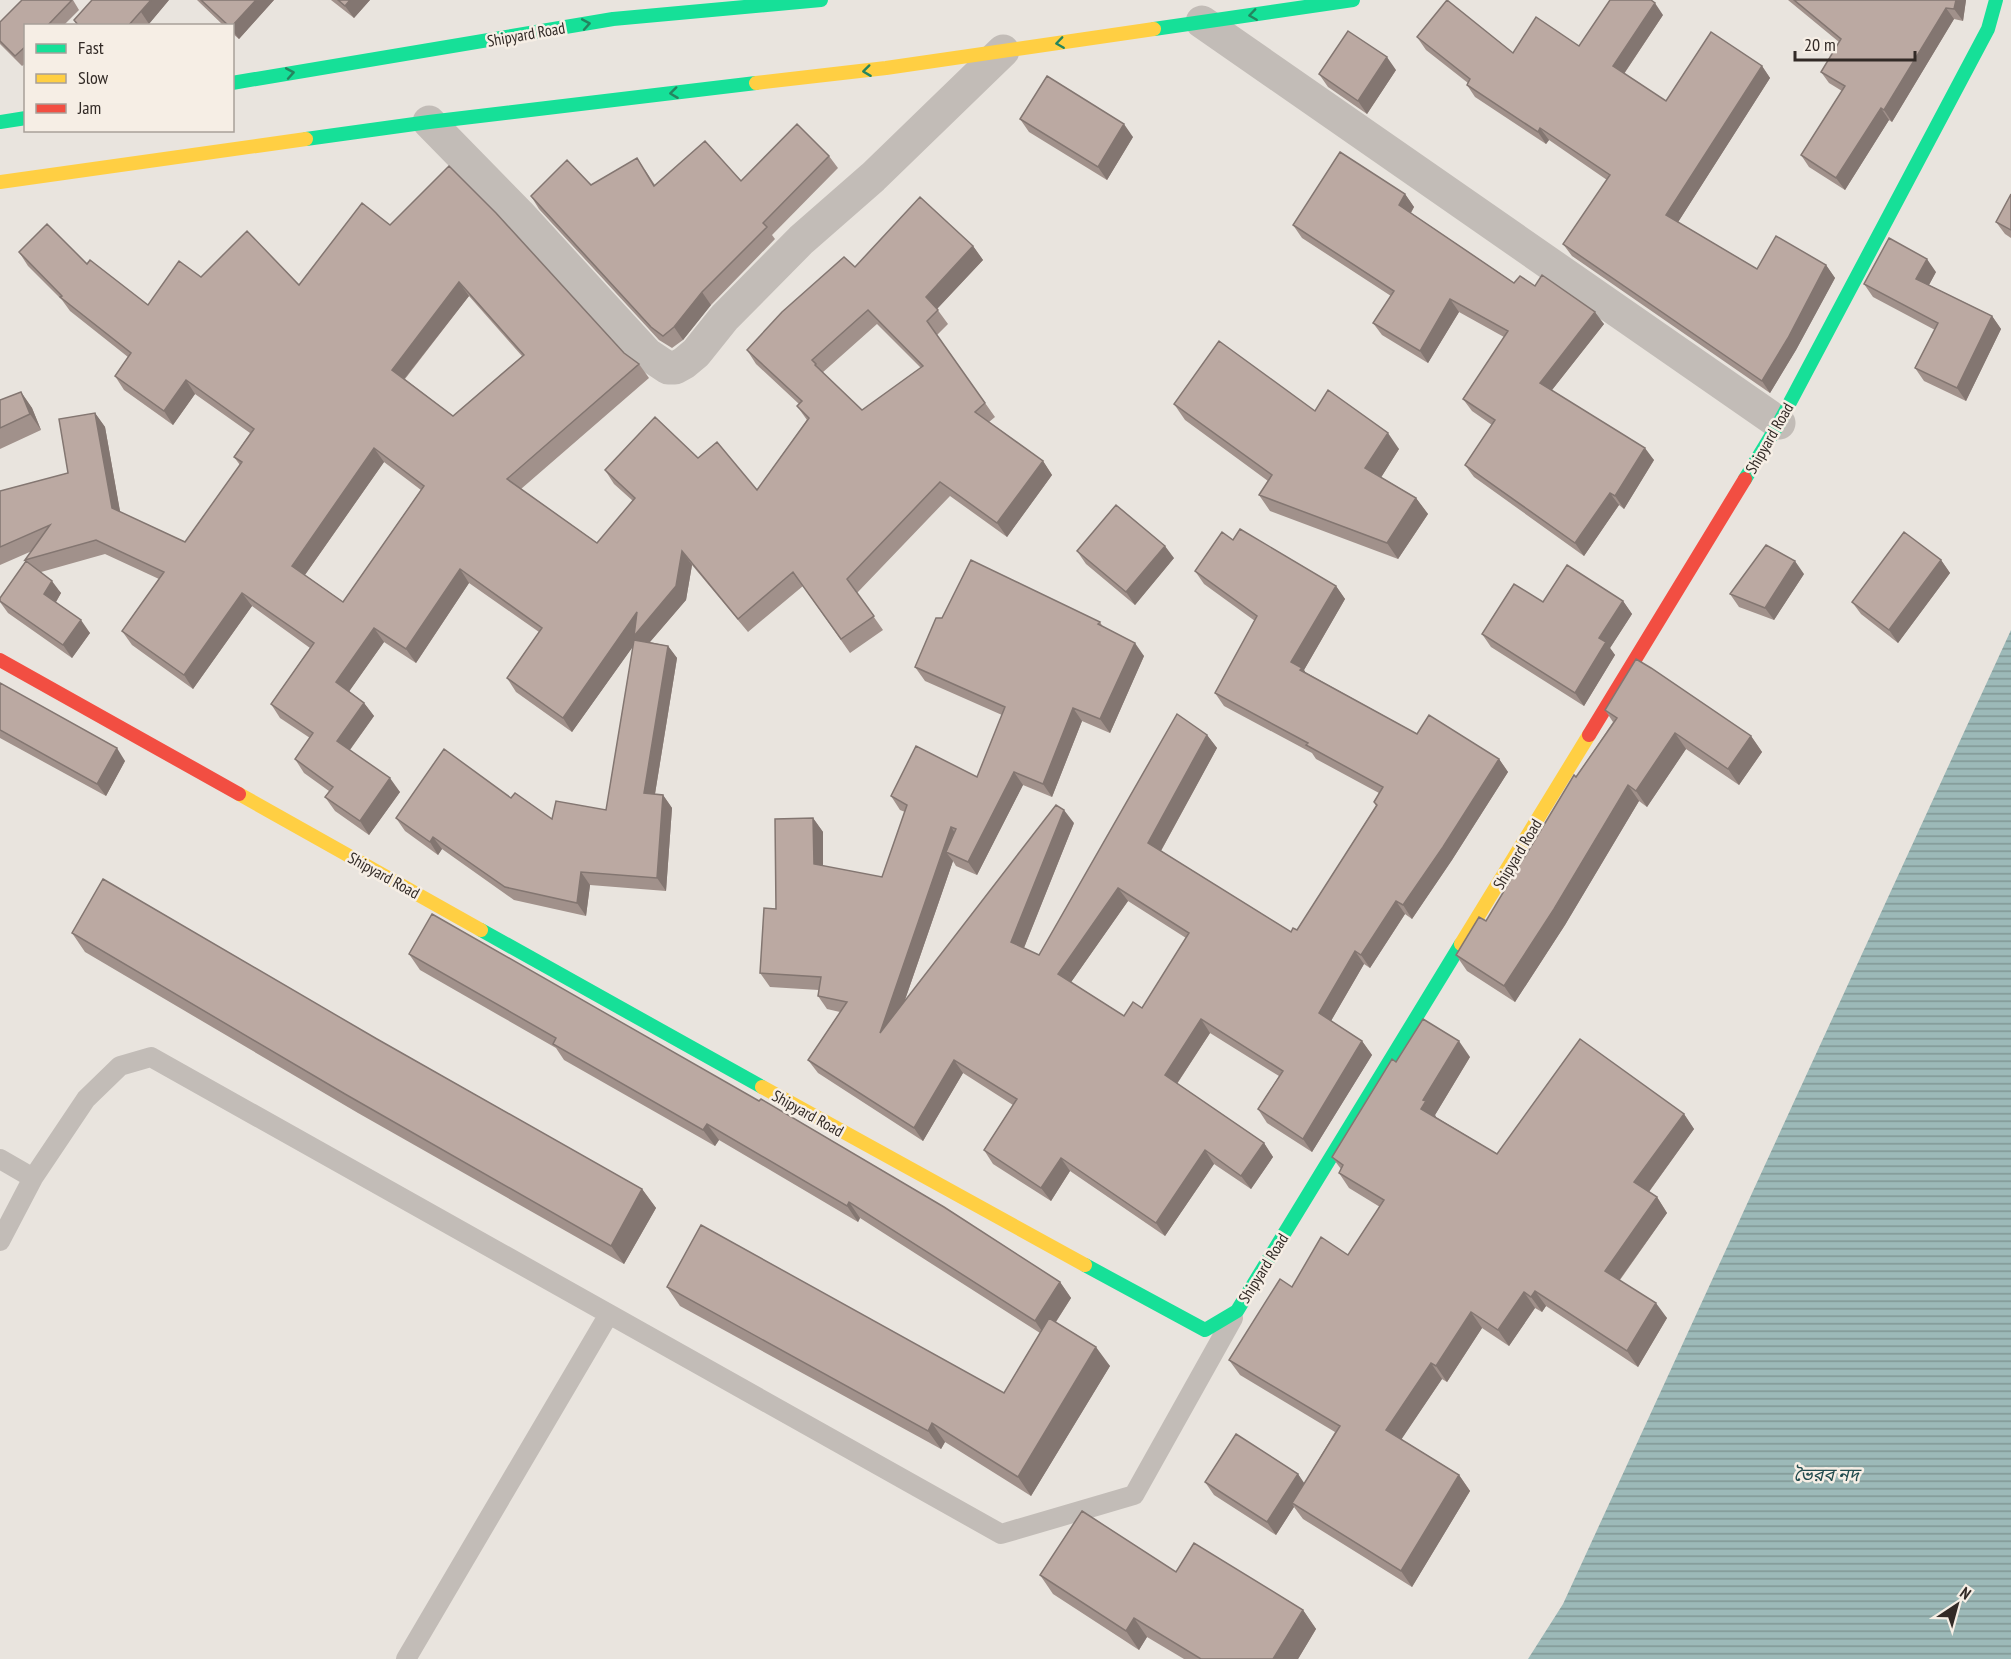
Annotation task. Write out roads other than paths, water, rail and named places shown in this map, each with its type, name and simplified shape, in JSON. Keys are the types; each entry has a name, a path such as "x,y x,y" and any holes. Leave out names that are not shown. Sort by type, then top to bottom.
{"street":[{"name":"Shipyard Road","path":"234,83 605,10 821,0"},
{"path":"0,182 429,122 874,70 1353,0"},
{"name":"Shipyard Road","path":"0,660 868,1148 1205,1330 1237,1311 1779,423 1988,29 1996,0"},
{"path":"1202,22 1779,423"},
{"path":"429,122 519,214 647,354 668,368 675,368 696,352 724,318 801,240 873,177 1003,51"},
{"path":"0,122 24,118"}],"lane":[{"path":"0,1241 33,1178 86,1099 120,1066 151,1057 1001,1534 1134,1496 1237,1311"},
{"path":"0,1159 33,1178"},
{"path":"406,1659 609,1314"}],"water":[{"name":"ভৈরব নদ","path":"2011,630 2011,1659 1528,1659 1563,1604"}]}
